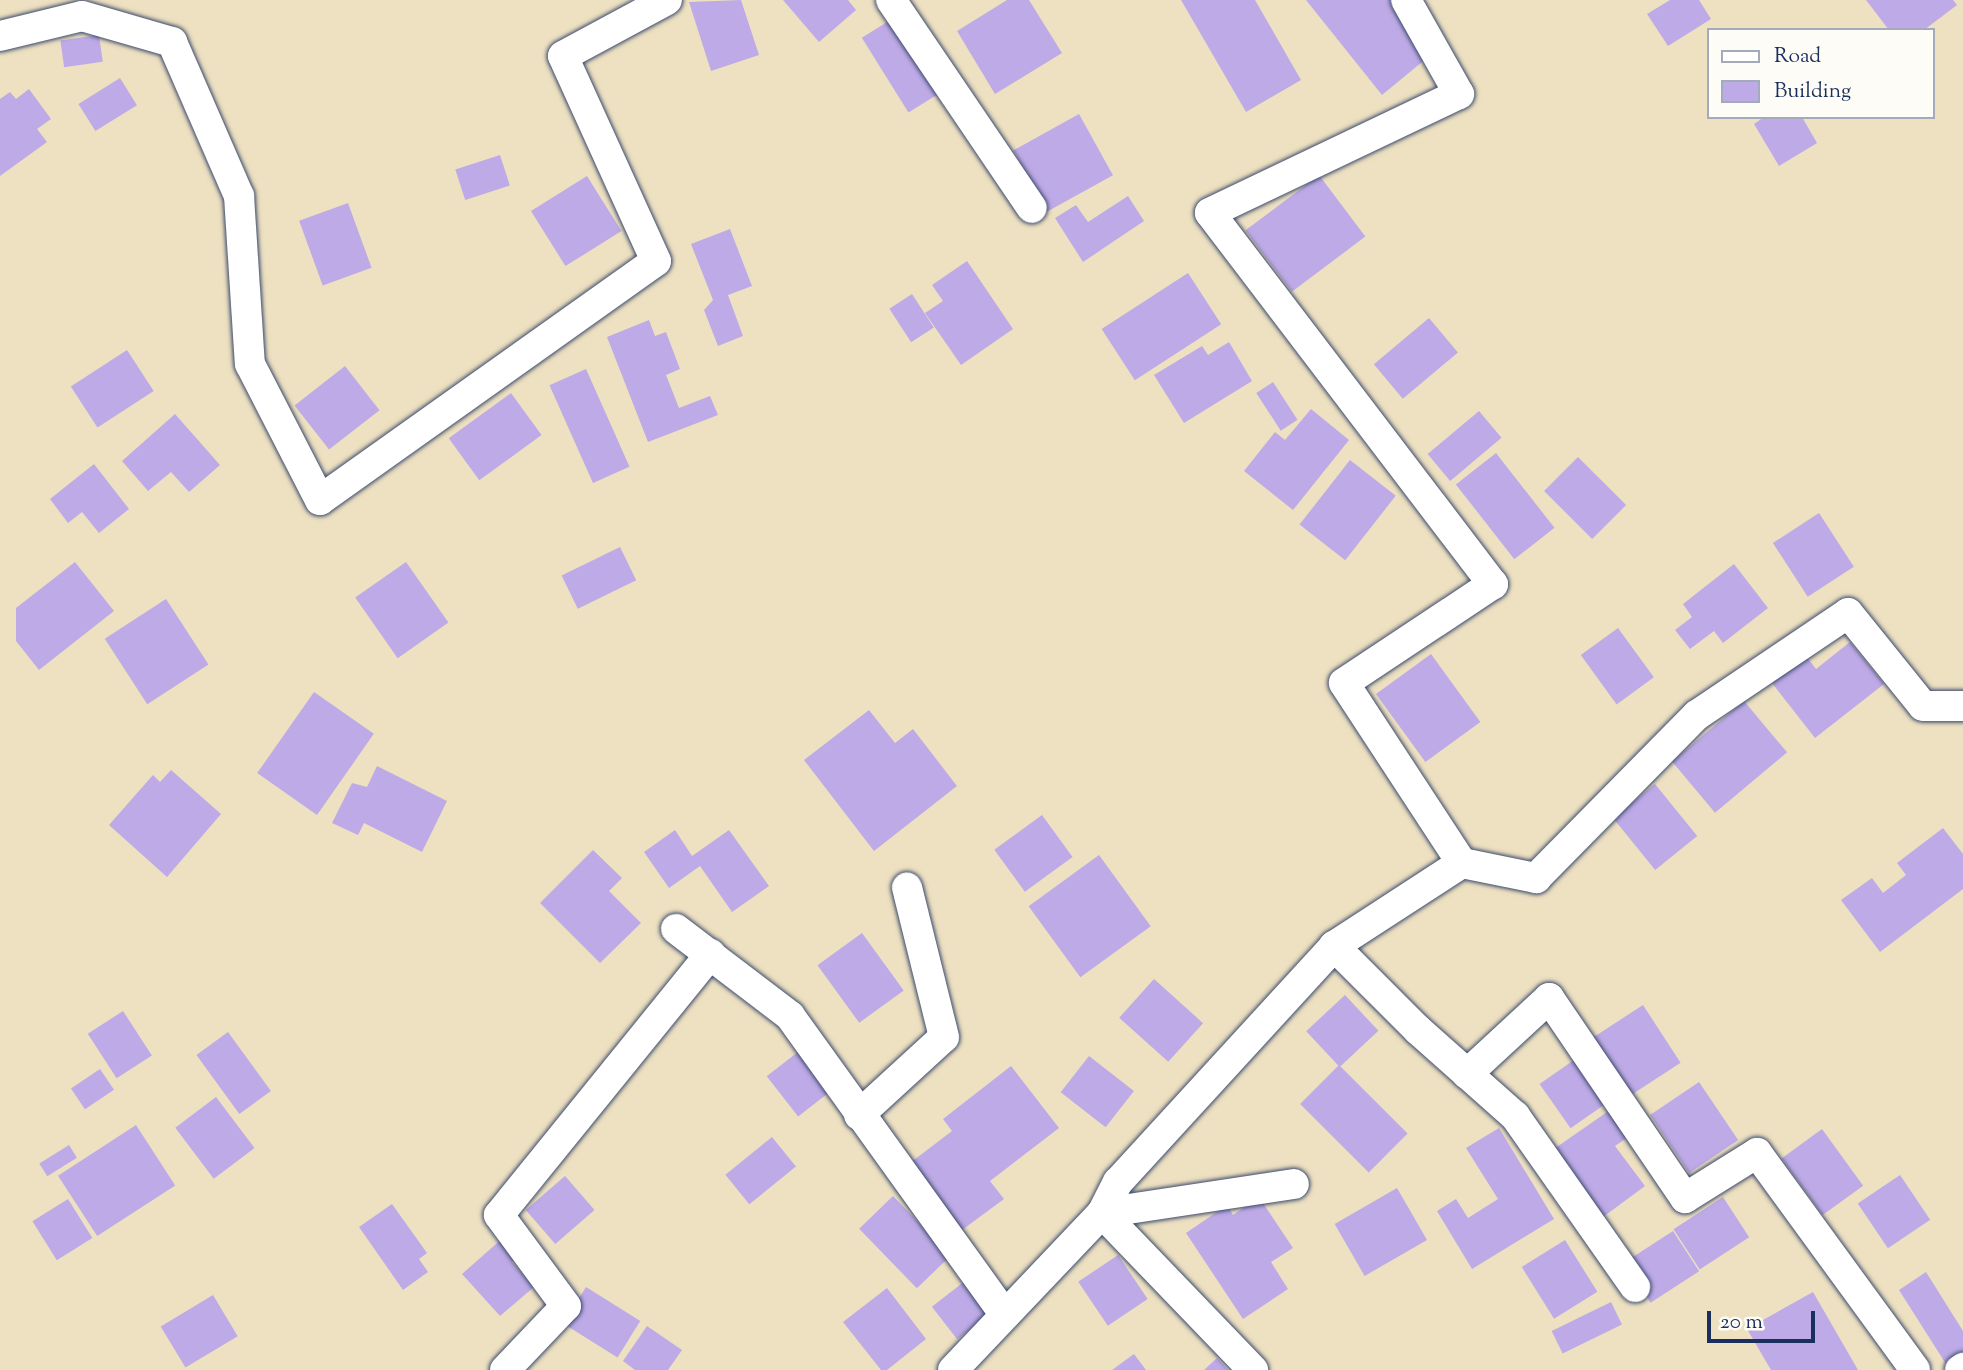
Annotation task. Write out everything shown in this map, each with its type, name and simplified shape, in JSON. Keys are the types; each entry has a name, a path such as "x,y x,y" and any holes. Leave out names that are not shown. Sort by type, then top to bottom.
{"street":[{"path":"0,36 82,16 172,42 239,196 250,364 320,500 656,261 563,56 667,0"},
{"path":"891,0 1032,208"},
{"path":"1406,0 1459,94 1210,213 1493,584 1344,683 1462,863"},
{"path":"953,1370 1102,1213 1118,1182 1334,946 1462,863 1536,877 1697,715 1848,614 1923,706 1963,706"},
{"path":"859,1115 944,1037 907,888"},
{"path":"676,929 790,1016 1005,1315"},
{"path":"1334,946 1467,1074 1515,1116 1635,1287"},
{"path":"505,1370 565,1306 499,1214 710,954"},
{"path":"1467,1074 1549,998 1685,1198 1757,1153 1915,1370"},
{"path":"1102,1213 1294,1184"},
{"path":"1102,1213 1253,1370"}],"building":[{"path":"741,0 759,55 711,71 689,2"},
{"path":"783,0 848,0 856,10 819,42"},
{"path":"1007,0 1029,0 1062,53 995,94 957,31"},
{"path":"1181,0 1255,0 1301,80 1246,112"},
{"path":"1306,0 1391,0 1433,53 1382,95"},
{"path":"1670,0 1699,0 1711,19 1668,46 1647,14"},
{"path":"1866,0 1953,0 1957,5 1927,28 1887,28"},
{"path":"900,14 947,89 908,112 862,38"},
{"path":"99,35 103,62 64,67 60,40"},
{"path":"120,78 137,105 95,131 78,104"},
{"path":"29,89 51,119 37,129 47,142 0,176 0,99 10,92 16,99"},
{"path":"1079,114 1113,175 1047,212 1013,150"},
{"path":"1761,119 1803,119 1817,143 1779,166 1754,124"},
{"path":"500,155 510,185 465,200 455,170"},
{"path":"1319,175 1365,236 1292,292 1246,230"},
{"path":"587,176 621,231 565,266 531,211"},
{"path":"1128,196 1144,221 1083,262 1055,218 1076,205 1088,222"},
{"path":"348,203 372,268 323,286 299,221"},
{"path":"730,229 752,286 728,295 743,336 718,346 704,310 713,300 691,244"},
{"path":"967,261 1013,329 961,365 925,313 943,301 932,285"},
{"path":"1188,273 1221,324 1135,380 1102,329"},
{"path":"912,294 934,328 911,342 889,309"},
{"path":"1429,318 1458,352 1403,399 1374,364"},
{"path":"649,320 655,336 666,332 680,369 666,375 679,408 710,396 718,415 648,442 607,337"},
{"path":"1229,342 1252,381 1184,423 1154,375 1202,346 1208,355"},
{"path":"127,350 154,391 97,428 71,386"},
{"path":"345,366 379,410 329,450 295,405"},
{"path":"586,369 630,467 593,483 549,385"},
{"path":"1273,382 1298,420 1281,431 1256,393"},
{"path":"511,393 542,435 479,480 449,438"},
{"path":"1311,409 1349,440 1293,510 1244,471 1275,432 1285,440"},
{"path":"1479,411 1501,438 1450,481 1428,454"},
{"path":"175,414 220,465 189,492 171,472 148,491 122,461"},
{"path":"1496,453 1554,528 1514,559 1456,484"},
{"path":"1578,457 1626,505 1592,539 1544,491"},
{"path":"1350,460 1396,496 1345,560 1300,525"},
{"path":"94,464 129,509 99,533 82,512 68,523 50,499"},
{"path":"1819,513 1854,567 1808,597 1773,543"},
{"path":"620,547 636,580 578,609 562,575"},
{"path":"75,562 114,611 39,670 16,641 16,608"},
{"path":"406,562 448,623 398,658 355,598"},
{"path":"1734,564 1768,608 1723,643 1714,631 1690,649 1675,630 1692,617 1683,604"},
{"path":"166,599 208,664 147,704 105,639"},
{"path":"1618,628 1654,677 1617,704 1581,655"},
{"path":"1850,642 1884,684 1815,738 1772,683 1806,656 1816,669"},
{"path":"1431,654 1480,722 1425,762 1376,694"},
{"path":"314,692 374,734 317,815 257,773"},
{"path":"1744,701 1787,752 1715,813 1672,761"},
{"path":"869,710 895,743 913,729 957,786 874,851 804,760"},
{"path":"377,766 447,801 422,852 364,823 358,835 332,823 352,783 367,787"},
{"path":"171,770 221,814 167,877 109,825 153,775 160,782"},
{"path":"1655,784 1697,836 1655,870 1613,818"},
{"path":"1042,815 1073,857 1025,892 994,850"},
{"path":"1943,828 1963,854 1963,889 1880,952 1841,900 1872,878 1883,893 1906,875 1897,863"},
{"path":"675,830 692,856 729,830 769,886 732,912 700,866 669,888 644,852"},
{"path":"593,850 622,878 609,891 641,923 600,963 540,903"},
{"path":"1099,855 1151,926 1080,977 1029,906"},
{"path":"862,933 904,990 859,1023 818,965"},
{"path":"1154,979 1203,1023 1168,1062 1119,1018"},
{"path":"1345,995 1378,1031 1340,1067 1306,1031"},
{"path":"1643,1005 1681,1063 1631,1095 1594,1037"},
{"path":"123,1011 152,1055 117,1078 88,1034"},
{"path":"228,1032 271,1091 239,1114 196,1055"},
{"path":"803,1048 834,1088 798,1117 767,1076"},
{"path":"1089,1056 1134,1091 1106,1127 1061,1092"},
{"path":"1574,1060 1605,1104 1571,1128 1540,1084"},
{"path":"1339,1065 1408,1134 1369,1172 1300,1104"},
{"path":"1011,1066 1059,1128 990,1181 1004,1199 962,1230 910,1163 952,1131 943,1119"},
{"path":"100,1069 114,1090 85,1109 71,1089"},
{"path":"1699,1082 1738,1140 1689,1173 1650,1115"},
{"path":"216,1097 255,1148 214,1179 175,1128"},
{"path":"1610,1110 1628,1137 1615,1146 1645,1186 1599,1220 1551,1151"},
{"path":"136,1125 175,1185 97,1236 58,1176"},
{"path":"1499,1128 1554,1219 1472,1269 1437,1211 1456,1199 1468,1218 1498,1199 1466,1148"},
{"path":"1822,1129 1863,1186 1823,1215 1782,1158"},
{"path":"772,1137 796,1167 749,1204 725,1175"},
{"path":"69,1145 77,1158 47,1176 39,1164"},
{"path":"1900,1175 1930,1220 1888,1248 1858,1204"},
{"path":"565,1176 595,1210 555,1244 526,1210"},
{"path":"1397,1188 1427,1240 1365,1276 1335,1224"},
{"path":"893,1196 951,1256 917,1288 859,1229"},
{"path":"1259,1197 1293,1248 1271,1262 1288,1289 1243,1319 1186,1233 1227,1205 1233,1215"},
{"path":"1723,1197 1749,1237 1700,1269 1674,1229"},
{"path":"68,1199 92,1238 57,1260 32,1221"},
{"path":"392,1204 427,1253 419,1259 428,1272 403,1290 359,1227"},
{"path":"1673,1231 1699,1271 1650,1303 1624,1263"},
{"path":"504,1237 520,1256 512,1262 534,1287 500,1316 462,1274"},
{"path":"1565,1240 1597,1292 1554,1319 1522,1267"},
{"path":"1118,1255 1148,1299 1108,1326 1078,1282"},
{"path":"1926,1272 1963,1331 1963,1353 1946,1364 1899,1290"},
{"path":"965,1281 990,1313 957,1339 932,1307"},
{"path":"586,1287 640,1321 617,1357 563,1323"},
{"path":"887,1288 926,1339 887,1370 881,1370 843,1322"},
{"path":"1813,1292 1858,1370 1771,1370 1747,1329"},
{"path":"213,1295 238,1336 185,1368 161,1326"},
{"path":"1611,1302 1622,1324 1563,1353 1552,1331"},
{"path":"647,1326 682,1350 668,1370 635,1370 623,1361"},
{"path":"1134,1354 1146,1370 1112,1370"},
{"path":"1217,1358 1228,1370 1204,1370"}]}
